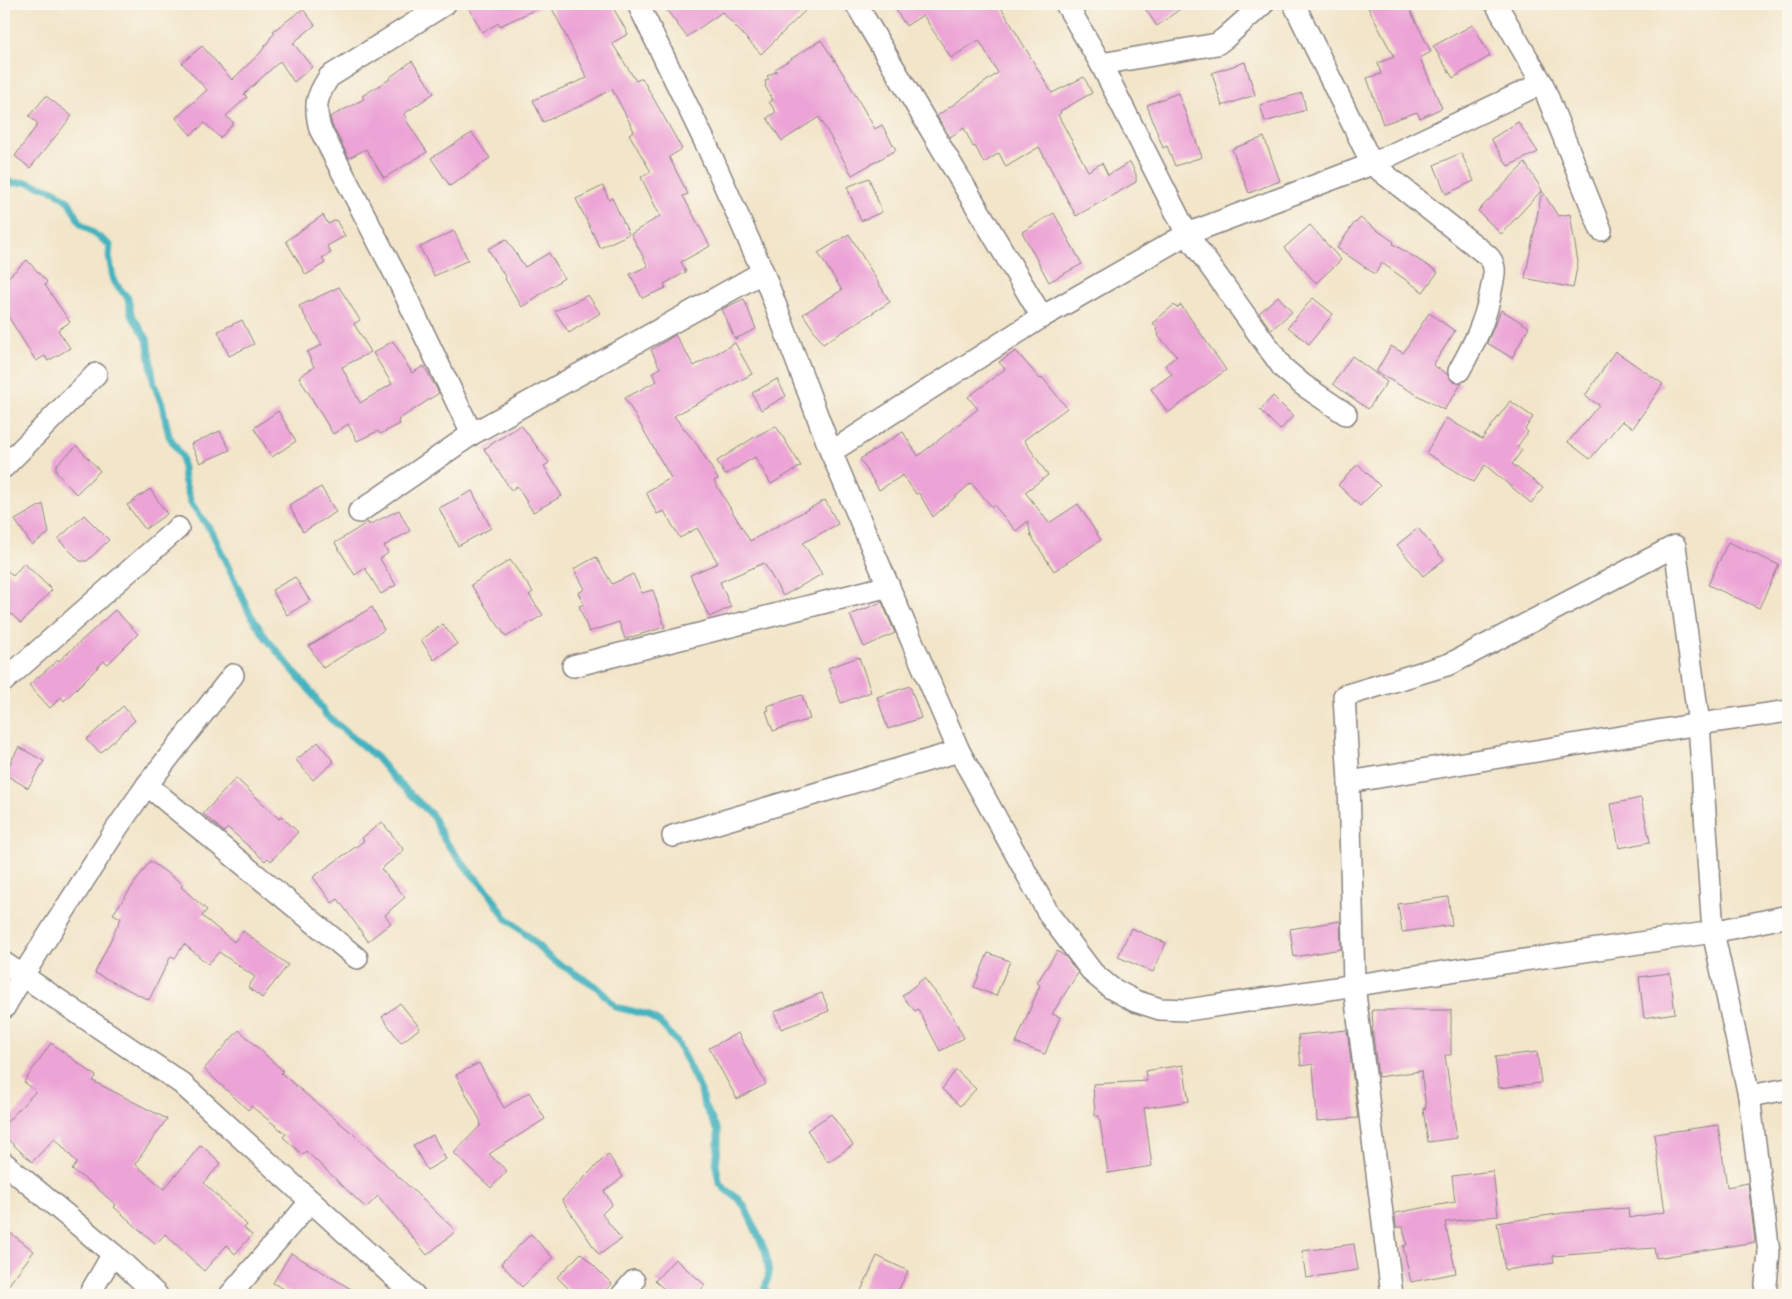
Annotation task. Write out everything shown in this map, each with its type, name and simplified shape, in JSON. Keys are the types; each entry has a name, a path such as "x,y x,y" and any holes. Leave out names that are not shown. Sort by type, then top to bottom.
{"street":[{"path":"445,4 329,77 318,93 316,114 320,129 400,282 472,434"},
{"path":"638,4 707,146 763,272 831,452 959,751 1050,916 1093,974 1111,988 1136,1001 1160,1009 1187,1010 1713,932 1788,916"},
{"path":"856,4 1042,317"},
{"path":"1066,4 1101,64 1187,234 1283,368 1303,385 1346,414"},
{"path":"1101,64 1216,44 1226,38 1263,4"},
{"path":"1294,4 1372,164 1484,252 1494,266 1487,311 1477,338 1459,371"},
{"path":"1496,4 1542,83 1601,230"},
{"path":"831,452 1042,317 1187,234 1372,164 1542,83"},
{"path":"359,512 472,434 763,272"},
{"path":"4,467 96,374"},
{"path":"4,681 178,528"},
{"path":"1392,1295 1354,985 1349,782 1344,696 1450,664 1675,546 1699,724 1713,932 1749,1096 1769,1253 1765,1295"},
{"path":"572,666 889,586"},
{"path":"4,1008 117,828 147,785 233,675"},
{"path":"1349,782 1699,724 1788,712"},
{"path":"673,836 959,751"},
{"path":"147,785 357,958"},
{"path":"4,963 180,1083 414,1295"},
{"path":"1749,1096 1788,1089"},
{"path":"4,1164 113,1254 157,1295"},
{"path":"230,1295 311,1201"},
{"path":"89,1295 113,1254"}],"building":[{"path":"467,4 547,4 500,26 499,23 482,32"},
{"path":"550,4 611,4 628,34 612,43 636,81 642,78 682,149 669,157 688,194 683,196 710,246 681,262 686,272 664,284 666,288 642,298 630,274 648,266 631,234 660,216 641,177 651,172 629,134 634,131 612,89 583,105 543,122 533,100 587,78"},
{"path":"662,4 812,4 761,54 722,12 687,37"},
{"path":"892,4 999,4 1052,93 1084,77 1092,93 1060,111 1061,113 1058,115 1088,171 1102,163 1108,175 1130,162 1136,174 1136,182 1076,216 1039,147 1006,167 999,153 984,163 975,146 973,147 964,128 950,137 937,116 998,73 979,40 951,58 923,15 906,26"},
{"path":"1142,4 1187,4 1157,26"},
{"path":"1366,4 1407,4 1431,52 1420,58 1442,108 1420,118 1417,112 1383,124 1367,78 1381,74 1378,63 1394,57"},
{"path":"303,9 315,25 293,43 312,67 294,82 280,61 244,94 247,97 226,116 234,123 220,138 205,123 191,135 176,118 207,90 182,63 202,46 232,80 261,52 275,33 273,31"},
{"path":"1473,25 1490,56 1453,78 1433,46"},
{"path":"821,40 850,84 875,129 882,125 896,150 852,175 819,117 782,141 767,118 776,112 769,102 773,100 765,86 765,81 769,79 767,76"},
{"path":"412,61 434,93 404,114 427,152 384,178 366,149 349,158 332,125 330,117 364,99 362,96 390,79"},
{"path":"1245,62 1255,95 1222,106 1212,73"},
{"path":"1178,93 1202,157 1175,166 1167,146 1163,148 1147,105"},
{"path":"1302,93 1306,110 1265,122 1260,105"},
{"path":"46,96 72,116 30,168 15,156 38,124 29,116"},
{"path":"1518,122 1538,152 1508,166 1491,139"},
{"path":"472,133 490,158 450,186 431,158"},
{"path":"1264,137 1280,181 1249,193 1232,149"},
{"path":"1461,153 1474,181 1446,194 1434,165"},
{"path":"1525,163 1542,190 1501,234 1478,211"},
{"path":"869,178 882,212 861,221 847,187"},
{"path":"603,186 609,200 612,198 629,234 600,248 576,199"},
{"path":"1542,191 1558,216 1570,214 1578,262 1573,288 1525,278"},
{"path":"1054,213 1082,264 1049,282 1022,232"},
{"path":"323,215 328,224 336,220 345,236 327,246 331,253 322,258 325,263 306,275 286,241"},
{"path":"1360,218 1394,242 1393,244 1438,272 1423,292 1382,263 1375,274 1337,248 1355,222"},
{"path":"1310,225 1341,260 1316,283 1284,248"},
{"path":"454,231 468,260 434,276 420,247"},
{"path":"849,234 890,302 823,344 803,314 842,290 818,253"},
{"path":"506,239 525,267 549,253 564,278 522,307 488,249"},
{"path":"27,260 47,282 45,285 70,322 58,330 70,348 48,361 45,356 36,361 4,310 4,281"},
{"path":"339,287 360,320 354,324 371,352 342,367 360,403 392,384 373,353 393,341 412,373 424,366 439,393 398,420 400,424 380,434 378,431 357,441 348,424 333,434 299,377 314,367 307,352 322,345 299,306"},
{"path":"588,295 600,313 569,333 555,311"},
{"path":"1278,296 1292,312 1271,330 1259,313"},
{"path":"1313,298 1333,314 1309,344 1288,327"},
{"path":"744,299 756,329 735,339 722,309"},
{"path":"1174,305 1177,308 1181,305 1226,370 1168,413 1151,389 1172,374 1165,365 1177,356 1158,336 1157,328 1153,323"},
{"path":"1501,310 1529,327 1512,358 1487,343"},
{"path":"1429,313 1455,331 1433,365 1447,374 1453,382 1462,383 1444,410 1376,372 1391,346 1403,353"},
{"path":"242,320 254,344 229,356 218,331"},
{"path":"675,335 694,366 735,343 752,374 674,416 698,446 718,479 714,481 750,541 825,500 838,524 803,543 822,574 783,596 764,563 720,582 731,607 709,617 690,575 718,563 697,528 680,538 664,511 657,514 646,492 671,478 625,398 657,381 652,373 660,368 651,350"},
{"path":"1016,351 1040,379 1042,377 1067,408 1024,440 1048,475 1025,492 1049,523 1078,504 1101,540 1054,571 1031,536 1028,521 1016,531 994,505 992,507 971,483 933,517 919,493 916,494 903,475 879,490 860,459 903,432 918,456 978,409 968,397 1005,369 999,362"},
{"path":"1615,351 1663,384 1633,428 1622,421 1590,459 1568,442 1599,405 1585,396"},
{"path":"1352,356 1387,382 1368,409 1333,384"},
{"path":"777,379 786,396 761,410 752,393"},
{"path":"1273,396 1293,416 1280,430 1260,410"},
{"path":"1510,401 1533,417 1525,429 1528,432 1517,447 1522,450 1512,464 1543,488 1531,503 1485,465 1474,482 1426,453 1446,418 1482,439"},
{"path":"278,411 296,441 272,457 254,428"},
{"path":"521,425 549,463 544,466 562,496 533,512 517,486 511,490 484,449"},
{"path":"776,426 801,466 771,484 755,457 725,475 717,461"},
{"path":"220,431 230,450 200,463 191,444"},
{"path":"77,446 100,471 76,494 56,472 56,465"},
{"path":"1358,464 1380,486 1360,506 1338,485"},
{"path":"321,487 336,512 303,532 289,505"},
{"path":"150,489 167,514 145,529 127,505"},
{"path":"472,491 491,528 458,546 439,508"},
{"path":"43,504 49,533 32,545 15,520"},
{"path":"399,510 410,531 384,546 388,553 380,559 396,585 381,594 365,568 355,575 335,543 368,522 369,525"},
{"path":"84,515 109,540 87,561 80,561 58,539"},
{"path":"1418,528 1444,560 1423,576 1397,545"},
{"path":"1728,542 1779,565 1759,608 1708,585"},
{"path":"596,557 612,584 633,574 642,593 653,590 665,627 625,639 619,622 589,632 579,606 584,604 578,593 585,589 574,569"},
{"path":"510,560 533,592 529,595 543,615 506,637 471,585"},
{"path":"24,563 52,590 21,623 4,607 4,567 13,576"},
{"path":"295,577 310,601 287,615 272,590"},
{"path":"882,602 895,633 864,647 850,615"},
{"path":"372,607 384,630 323,668 309,646"},
{"path":"115,610 138,634 108,664 104,661 64,701 61,697 50,708 29,685 59,661"},
{"path":"443,624 457,644 434,660 421,640"},
{"path":"859,657 871,692 841,703 828,668"},
{"path":"910,686 921,718 888,729 877,697"},
{"path":"802,695 810,719 773,731 766,711 769,710 767,706"},
{"path":"123,706 135,720 101,753 86,740"},
{"path":"318,742 334,762 313,780 296,760"},
{"path":"19,747 44,761 28,788 4,774"},
{"path":"236,778 279,819 281,816 298,832 271,861 268,858 265,861 228,828 224,832 203,814"},
{"path":"1641,798 1650,842 1619,848 1611,804"},
{"path":"382,822 404,850 381,869 405,897 385,915 391,923 368,941 338,899 332,903 313,877 364,841 362,838"},
{"path":"150,861 183,884 181,887 207,910 202,916 234,942 243,931 288,965 262,998 248,987 255,977 219,952 208,964 184,944 175,958 171,956 149,1000 95,973 121,918 113,914"},
{"path":"1448,897 1452,925 1402,932 1398,904"},
{"path":"1340,921 1341,949 1294,957 1290,929"},
{"path":"1131,928 1166,943 1153,972 1118,957"},
{"path":"1057,951 1065,956 1078,973 1052,1014 1060,1017 1045,1054 1016,1043 1040,985 1037,983"},
{"path":"988,953 1010,961 996,996 974,987"},
{"path":"1670,973 1675,1013 1644,1018 1639,977"},
{"path":"924,978 950,1011 964,1038 940,1051 918,1009 915,1011 902,996"},
{"path":"822,993 829,1011 781,1029 774,1012"},
{"path":"400,1003 420,1028 401,1043 382,1017"},
{"path":"1372,1010 1451,1010 1451,1055 1445,1055 1457,1138 1428,1142 1423,1109 1426,1108 1421,1071 1378,1077 1372,1027"},
{"path":"239,1030 283,1071 281,1073 359,1139 456,1231 427,1255 378,1196 366,1208 306,1151 303,1155 283,1137 286,1134 251,1106 248,1110 204,1069"},
{"path":"1347,1030 1358,1118 1317,1121 1313,1064 1301,1066 1298,1035"},
{"path":"738,1033 766,1084 737,1099 709,1048"},
{"path":"51,1043 96,1076 93,1081 167,1119 135,1164 164,1189 201,1145 221,1163 204,1183 247,1225 244,1228 252,1235 235,1254 227,1245 204,1271 165,1234 156,1244 114,1207 116,1205 91,1183 72,1170 77,1163 55,1138 32,1162 4,1136 4,1125 36,1091 24,1082"},
{"path":"1537,1052 1541,1083 1499,1088 1495,1057"},
{"path":"479,1063 504,1108 529,1092 545,1119 489,1154 507,1171 491,1188 454,1153 481,1125 456,1075"},
{"path":"1183,1065 1189,1101 1144,1108 1152,1166 1108,1173 1099,1116 1095,1116 1093,1084 1147,1081 1145,1071"},
{"path":"956,1070 976,1089 960,1106 942,1089"},
{"path":"831,1114 853,1145 828,1162 807,1130"},
{"path":"1718,1125 1727,1187 1748,1183 1755,1242 1656,1258 1654,1248 1553,1256 1554,1263 1505,1270 1497,1223 1563,1213 1628,1208 1629,1218 1665,1212 1654,1134"},
{"path":"433,1135 446,1159 427,1170 413,1145"},
{"path":"608,1154 623,1177 604,1191 612,1204 602,1214 621,1239 599,1255 562,1200"},
{"path":"1493,1171 1498,1216 1445,1222 1456,1273 1411,1282 1403,1246 1407,1245 1403,1227 1396,1227 1395,1213 1455,1202 1452,1176"},
{"path":"4,1228 34,1251 4,1291"},
{"path":"531,1234 553,1258 522,1287 501,1263"},
{"path":"1354,1244 1358,1270 1306,1278 1302,1251"},
{"path":"291,1253 361,1295 295,1295 273,1283"},
{"path":"581,1253 612,1284 600,1295 575,1295 557,1277"},
{"path":"877,1256 908,1271 896,1295 859,1295"},
{"path":"675,1259 705,1285 696,1295 671,1295 655,1281"}],"waterway":[{"path":"4,179 13,183 27,182 55,191 69,202 81,224 110,245 109,257 114,282 128,298 131,314 147,339 154,384 162,404 169,436 182,457 184,479 191,503 212,532 250,614 266,638 312,693 326,715 376,757 391,775 432,815 445,841 489,892 505,917 551,959 596,986 616,1007 648,1015 660,1023 677,1042 701,1091 704,1105 718,1131 716,1164 719,1182 726,1190 738,1198 745,1207 766,1253 769,1274 765,1288 770,1295"}]}
